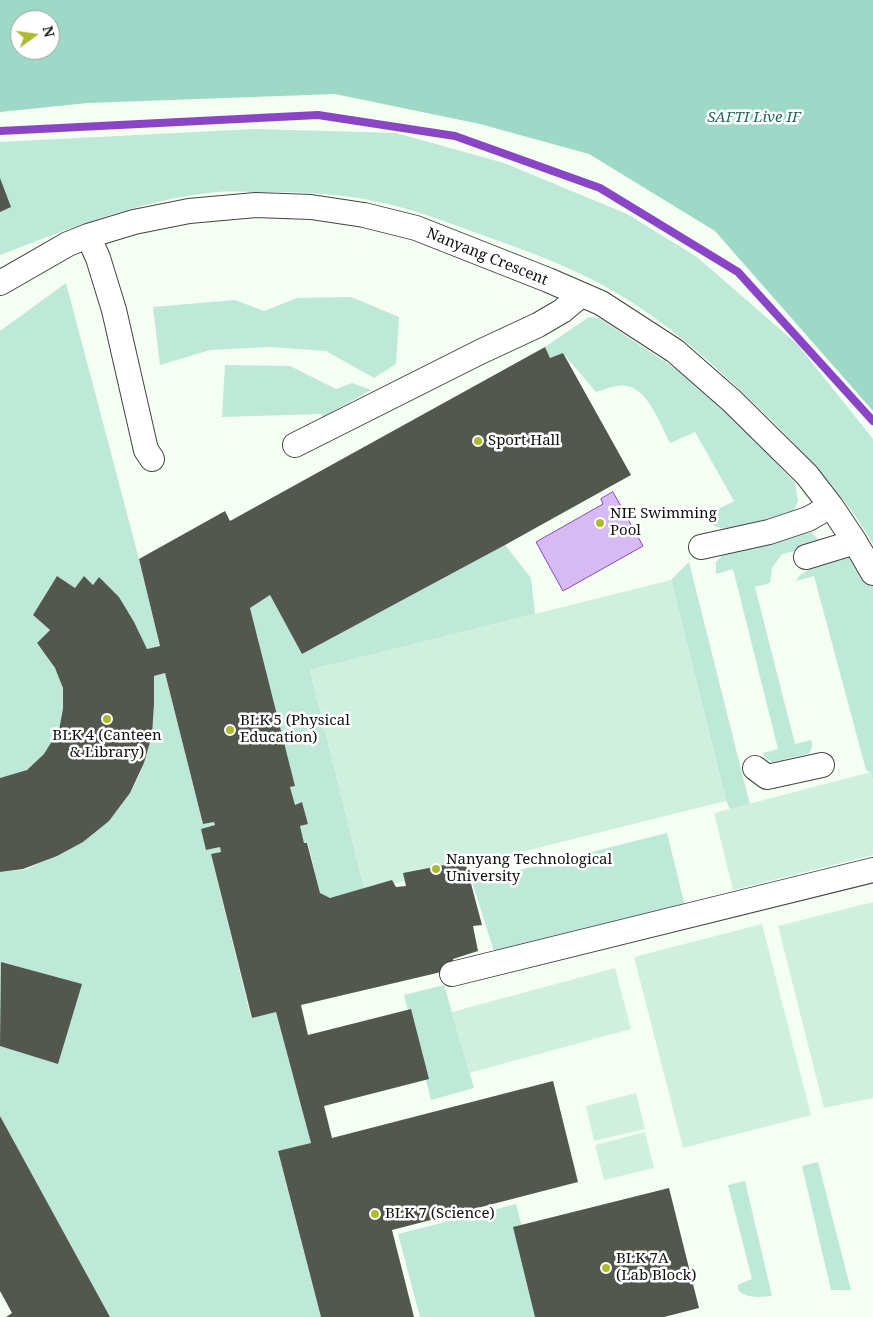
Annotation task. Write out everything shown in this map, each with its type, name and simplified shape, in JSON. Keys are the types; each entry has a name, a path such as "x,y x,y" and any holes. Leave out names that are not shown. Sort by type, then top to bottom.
{"street":[{"name":"Nanyang Crescent","path":"0,283 60,248 88,236 134,222 189,211 256,205 320,208 364,215 416,228 601,303 660,340 693,366 801,469 831,506 873,573"},
{"path":"88,236 98,258 114,310 146,450 152,459"},
{"path":"295,445 538,325 562,311 581,295"},
{"path":"701,548 768,532 808,519 831,506"},
{"path":"806,557 855,542"},
{"path":"755,768 767,777 822,765"},
{"path":"452,974 873,870"}],"green space":[{"name":"SAFTI Live IF","path":"0,0 873,0 873,411 715,231 589,154 480,124 335,94 88,103 0,112"},
{"path":"255,129 396,133 504,163 627,214 697,257 797,344 873,439 873,544 839,494 799,449 720,371 666,326 628,300 581,274 532,253 422,213 360,198 331,195 287,192 218,192 162,201 134,208 80,225 0,255 0,142"},
{"path":"66,283 160,646 147,649 119,597 99,577 93,585 84,576 75,588 57,576 33,615 50,630 37,644 55,669 62,686 64,697 61,722 51,745 35,764 26,770 0,778 0,331"},
{"path":"351,297 399,317 396,364 374,378 326,351 270,347 210,350 160,365 153,307 235,300 264,311 297,298"},
{"path":"589,317 599,318 685,375 734,418 795,483 798,501 794,511 727,530 714,526 707,515 734,501 695,432 670,443 653,409 635,389 619,386 596,392 563,353 550,358 545,347"},
{"path":"225,365 290,366 336,389 352,383 371,390 323,417 321,414 222,417"},
{"path":"811,532 823,544 782,554 772,568 770,583 755,587 795,744 811,740 812,744 808,754 772,762 765,758 763,753 778,749 733,569 716,574 716,562 723,555"},
{"path":"855,542 873,573 873,781 871,773 866,770 814,576 796,581 800,575"},
{"path":"505,545 531,578 535,614 310,670 365,891 330,898 320,893 308,843 304,843 300,826 308,824 302,802 295,805 290,787 295,786 250,608 270,595 302,654"},
{"path":"689,562 750,804 730,809 726,801 671,580"},
{"path":"671,580 726,801 365,891 310,670"},
{"path":"165,673 203,824 214,822 215,825 206,850 220,847 221,852 211,855 251,1018 276,1012 311,1143 278,1152 321,1317 110,1317 0,1116 0,872 23,870 61,854 105,823 117,810 128,796 144,763 152,731 154,676"},
{"path":"871,772 873,781 873,855 733,890 714,813"},
{"path":"667,833 685,906 494,951 472,882"},
{"path":"873,902 873,1098 824,1108 778,926"},
{"path":"762,924 811,1115 683,1148 634,957"},
{"path":"615,968 631,1029 469,1073 452,1012"},
{"path":"444,985 474,1088 431,1100 404,995"},
{"path":"636,1093 645,1129 594,1141 586,1106"},
{"path":"645,1132 654,1168 604,1180 595,1145"},
{"path":"818,1162 851,1290 831,1290 802,1166"},
{"path":"745,1181 772,1296 750,1296 738,1290 738,1285 752,1279 728,1185"},
{"path":"516,1204 545,1317 420,1317 398,1234"}],"shaded area":[{"name":"NIE Swimming Pool","path":"613,492 643,546 563,591 536,542 603,504 601,499"}],"building":[{"path":"0,178 11,207 0,212"},
{"name":"BLK 5 (Physical Education)","path":"545,347 550,358 563,353 631,475 302,654 270,595 250,608 295,786 290,787 295,805 302,802 308,824 300,826 304,843 307,843 320,893 330,898 392,880 396,887 406,886 403,873 465,861 482,925 473,926 478,951 453,959 454,969 301,1005 308,1035 411,1009 429,1079 324,1106 332,1138 553,1081 578,1182 392,1230 414,1317 321,1317 278,1151 311,1143 276,1012 252,1018 211,854 221,852 220,847 206,850 201,829 215,825 214,822 203,824 165,673 154,676 152,735 144,763 130,793 109,821 83,842 57,856 23,869 0,872 0,778 27,770 44,754 59,730 63,709 63,688 55,668 37,643 50,630 33,615 57,576 75,588 84,576 93,585 99,577 119,597 147,649 160,646 139,559 225,511 230,521"},
{"path":"1,962 82,984 58,1064 0,1046"},
{"path":"0,1116 110,1317 6,1317 12,1313 0,1291"},
{"name":"BLK 7A (Lab Block)","path":"669,1188 699,1308 664,1317 535,1317 513,1227"}],"waterway":[{"path":"0,131 318,115 455,136 600,188 738,272 873,421"}],"place":[{"name":"Sport Hall","path":"478,441"},
{"name":"NIE Swimming Pool","path":"600,523"},
{"name":"BLK 4 (Canteen & Library)","path":"107,719"},
{"name":"BLK 5 (Physical Education)","path":"230,730"},
{"name":"Nanyang Technological University","path":"436,869"},
{"name":"BLK 7 (Science)","path":"375,1214"},
{"name":"BLK 7A (Lab Block)","path":"606,1268"}]}
